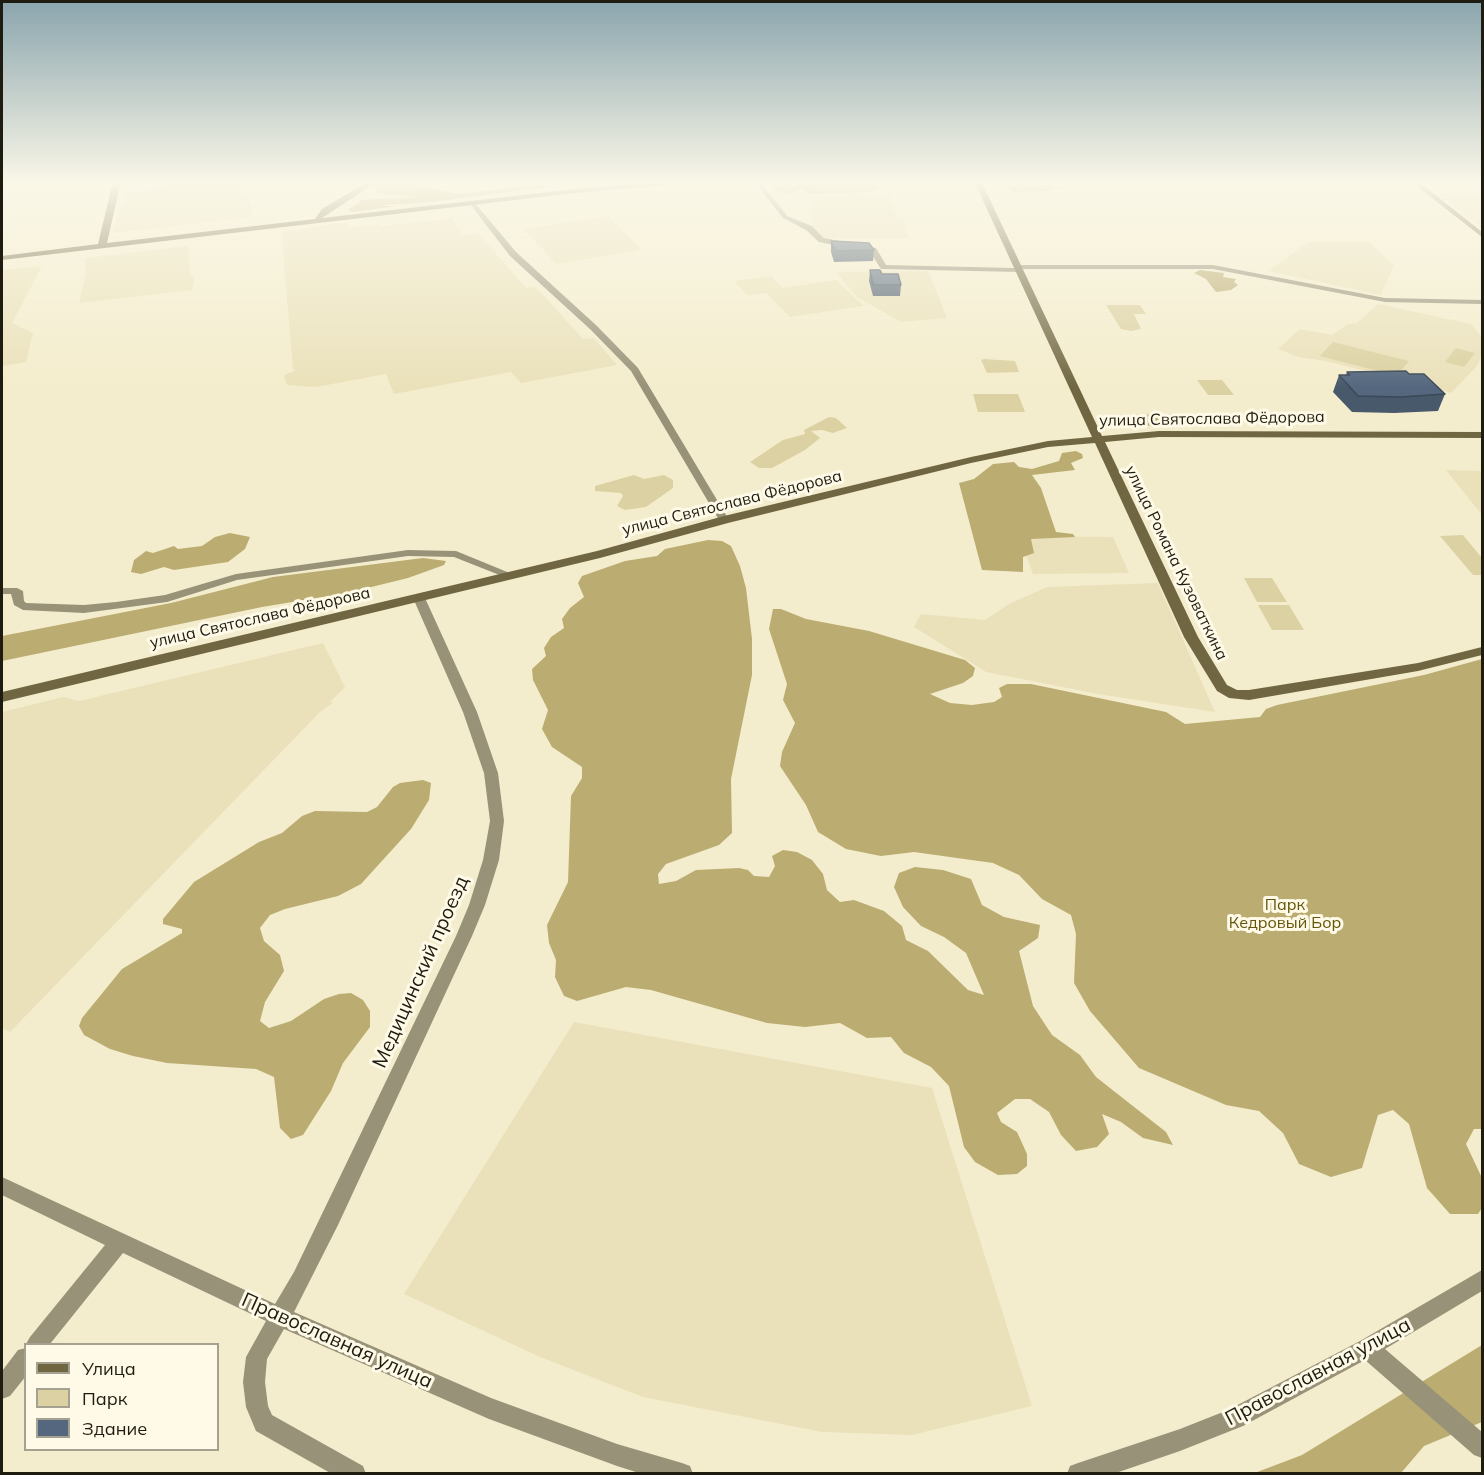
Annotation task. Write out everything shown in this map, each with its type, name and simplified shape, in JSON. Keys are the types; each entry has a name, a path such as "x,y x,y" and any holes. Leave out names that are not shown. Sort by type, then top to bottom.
{"street":[{"path":"2,258 70,250"},
{"path":"510,250 594,328 635,370 724,520"},
{"path":"872,250 884,267 1213,267 1375,298 1482,302"},
{"name":"улица Романа Кузоваткина","path":"1009,250 1191,637 1216,682 1227,692 1249,695 1341,681 1437,663 1482,651"},
{"name":"улица Святослава Фёдорова","path":"2,697 511,576 724,520 1029,447 1097,438 1244,434 1482,435"},
{"path":"2,591 17,591 18,602 23,606 84,609 167,598 236,578 408,553 456,554 511,576"},
{"name":"Медицинский проезд","path":"355,1473 264,1423 257,1407 254,1382 257,1357 332,1218 464,936 477,905 491,860 497,821 492,772 470,712 419,598"},
{"name":"Православная улица","path":"2,1186 280,1317 536,1426 682,1473"},
{"path":"38,1343 120,1242"},
{"name":"Православная улица","path":"1078,1473 1171,1443 1235,1418 1367,1348 1482,1280"},
{"path":"1367,1348 1482,1447"},
{"path":"2,1388 24,1360"}],"shaded area":[{"path":"156,250 189,250 190,273 195,279 192,290 79,303 86,272 85,258"},
{"path":"283,250 493,250 526,288 536,287 583,339 594,338 617,365 521,383 511,372 394,394 386,374 316,387 287,385 284,375 297,370 293,370"},
{"path":"543,250 641,250 556,264"},
{"path":"1297,250 1378,250 1394,265 1381,295 1268,271"},
{"path":"42,266 12,323 33,333 26,362 2,366 2,270"},
{"path":"928,271 947,318 901,322 857,297 836,272"},
{"path":"771,276 782,288 836,280 864,306 790,317 766,293 747,295 734,281"},
{"path":"1378,304 1471,324 1482,337 1482,355 1477,366 1451,393 1326,361 1298,357 1278,349 1300,329 1332,335 1348,324 1357,323"},
{"path":"1446,470 1482,471 1482,515"},
{"path":"1019,536 1113,537 1129,573 1033,574"},
{"path":"1158,583 1215,712 1098,694 986,672 914,627 921,614 985,620 1009,604 1047,587"},
{"path":"323,643 345,687 330,702 333,703 321,711 10,1032 2,1028 2,712 63,697 79,701"},
{"path":"574,1022 932,1088 1032,1406 912,1435 822,1432 643,1397 540,1357 404,1294"}],"green space":[{"path":"1200,270 1224,273 1223,277 1236,279 1234,282 1238,285 1231,290 1216,292 1206,279 1194,273"},
{"path":"1106,305 1140,305 1146,314 1134,314 1141,329 1131,331 1121,329"},
{"path":"1333,342 1409,361 1397,376 1320,356"},
{"path":"1456,348 1475,353 1464,367 1445,362"},
{"path":"981,360 1015,361 1019,372 987,373"},
{"path":"1197,380 1222,380 1234,395 1208,395"},
{"path":"973,394 1018,394 1025,412 978,412"},
{"path":"1190,414 1198,425 1111,426 1106,415"},
{"path":"829,417 836,418 847,428 833,433 822,430 811,431 820,438 805,450 772,468 759,468 750,462 783,440 805,434 804,430"},
{"path":"1076,451 1082,454 1083,458 1071,463 1075,470 1032,475 1041,488 1056,532 1073,534 1075,537 1031,539 1034,553 1023,557 1023,572 982,570 959,483 974,479 993,464 1014,462 1019,467 1032,469 1059,461 1062,453"},
{"path":"634,475 644,479 664,475 673,480 673,488 646,507 625,510 617,506 623,496 621,493 595,491 595,486"},
{"path":"230,533 250,537 245,549 228,562 174,570 164,567 141,574 131,572 134,560 146,551 153,553 174,546 178,549 202,546 215,537"},
{"path":"1463,535 1482,558 1482,575 1473,575 1440,536"},
{"path":"708,540 722,541 731,546 740,566 746,588 752,639 752,675 731,779 732,833 719,845 666,864 658,874 659,884 676,881 696,870 739,868 748,870 754,876 769,877 775,866 772,856 783,850 797,852 812,860 823,874 827,890 840,902 854,900 884,911 902,926 906,940 928,951 968,990 984,995 966,953 944,937 921,926 903,907 894,887 899,873 915,867 943,870 971,879 982,905 1004,917 1040,925 1038,938 1019,951 1033,1006 1052,1035 1080,1055 1096,1077 1166,1132 1173,1145 1143,1138 1121,1122 1102,1114 1109,1134 1097,1147 1076,1151 1061,1135 1049,1112 1030,1099 1015,1099 997,1113 1001,1122 1017,1132 1027,1154 1027,1166 1017,1174 998,1175 975,1162 964,1147 949,1086 931,1067 904,1053 891,1037 867,1038 840,1023 805,1027 767,1023 651,990 626,987 577,1001 564,996 555,977 556,960 549,943 547,925 568,882 571,796 582,778 582,767 552,747 542,729 548,710 533,680 532,669 546,656 544,648 551,637 564,628 562,619 570,608 584,597 578,583 582,576 625,561 657,556 665,549"},
{"path":"423,558 446,561 444,565 408,578 347,593 262,607 2,661 2,636 171,603 273,577"},
{"path":"1244,578 1272,578 1287,602 1257,602"},
{"path":"1258,605 1289,605 1304,630 1272,630"},
{"name":"Парк Кедровый Бор","path":"773,609 781,609 806,619 869,631 965,660 975,668 973,676 963,683 930,694 950,703 972,705 994,702 1002,697 999,688 1007,684 1031,684 1166,712 1185,724 1260,717 1266,709 1277,705 1424,675 1482,659 1482,1129 1474,1129 1466,1144 1482,1178 1482,1208 1478,1214 1450,1214 1427,1188 1409,1124 1393,1110 1378,1115 1362,1168 1331,1177 1299,1164 1283,1133 1259,1111 1226,1105 1139,1068 1090,1011 1074,983 1076,934 1071,915 1042,899 1019,875 993,863 914,852 881,856 846,849 818,832 806,805 780,766 782,752 795,723 783,700 787,684 769,629"},
{"path":"423,780 431,783 429,800 411,829 361,884 338,896 270,915 260,928 264,941 280,955 284,971 265,1002 260,1021 269,1028 291,1021 324,999 339,994 351,993 363,1000 370,1011 370,1027 343,1063 331,1091 303,1135 291,1139 280,1128 274,1077 256,1069 167,1063 133,1056 110,1049 84,1035 79,1026 82,1018 122,969 182,933 182,929 163,924 163,919 194,882 259,842 282,833 302,816 315,811 367,812 377,807 393,787 400,783"},
{"path":"1482,1345 1482,1422 1424,1446 1401,1473 1252,1474 1302,1455"}],"building":[{"path":"835,250 874,250 835,251"},
{"path":"870,270 880,270 882,274 898,274 901,285 873,285"},
{"path":"1406,371 1409,374 1424,374 1445,394 1401,397 1358,396 1339,375 1350,375 1347,372"}]}
